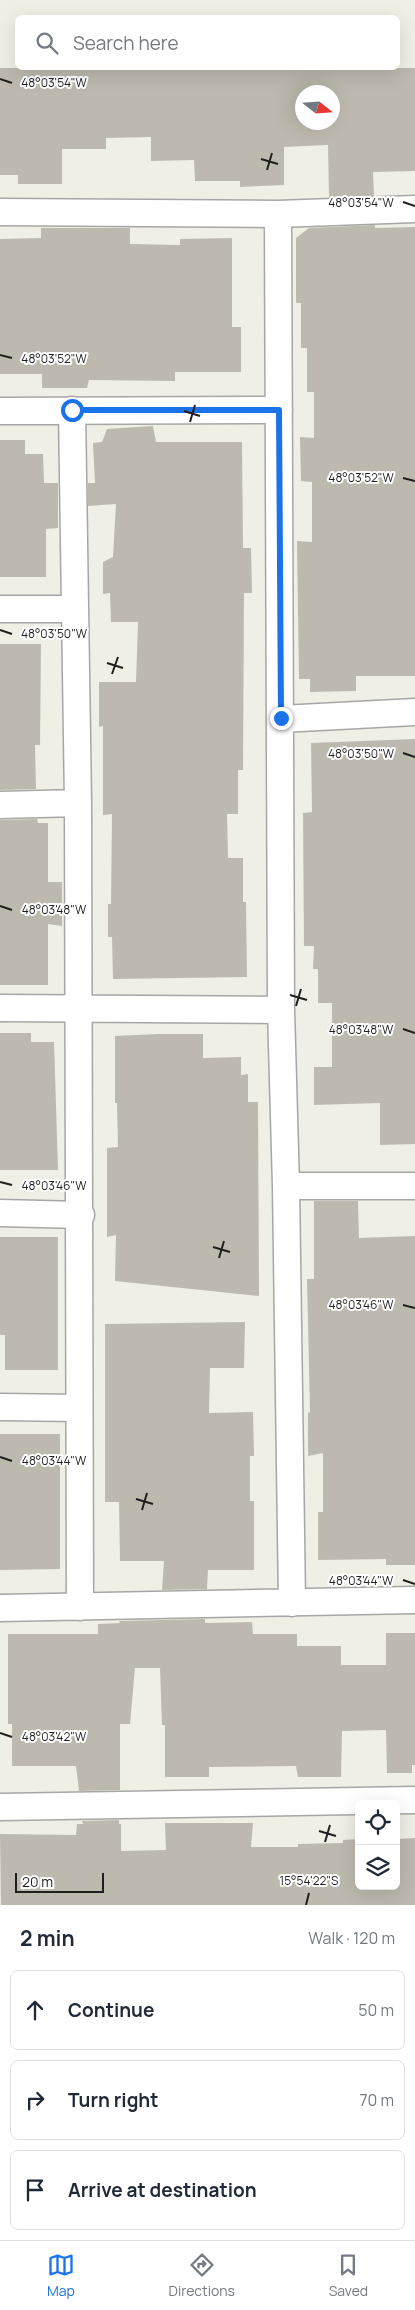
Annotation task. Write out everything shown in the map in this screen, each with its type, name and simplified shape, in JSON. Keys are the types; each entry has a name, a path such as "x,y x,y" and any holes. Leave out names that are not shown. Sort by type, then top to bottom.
{"street":[{"path":"0,212 278,214 415,209"},
{"path":"278,214 281,1010 286,1186 292,1603"},
{"path":"72,410 80,1007 80,1608"},
{"path":"0,411 279,410"},
{"path":"0,609 74,609"},
{"path":"281,718 415,712"},
{"path":"0,805 78,802"},
{"path":"0,1008 80,1007 281,1010"},
{"path":"286,1186 415,1186"},
{"path":"0,1214 80,1214"},
{"path":"0,1407 79,1408"},
{"path":"0,1608 80,1608 415,1600"},
{"path":"0,1806 415,1800"}],"building":[{"path":"0,68 15,68 15,70 400,70 400,68 415,68 415,171 373,172 374,196 329,197 328,145 284,147 284,185 240,187 240,181 195,181 194,160 151,161 151,137 106,138 106,149 62,149 62,184 18,184 18,175 0,175"},
{"path":"375,225 375,228 415,227 415,676 356,676 356,691 310,692 310,679 299,679 297,541 312,542 312,482 301,481 300,437 314,438 314,392 307,392 307,348 301,348 301,303 296,303 296,238 309,228"},
{"path":"41,228 130,228 130,244 180,245 180,239 232,238 232,327 241,327 241,372 175,372 175,381 89,380 87,388 42,388 42,374 0,374 0,239 41,238"},
{"path":"153,426 156,442 242,442 243,548 251,548 252,593 244,593 243,770 238,770 238,814 227,814 228,858 243,858 243,902 246,902 247,977 113,979 112,937 108,937 108,904 111,904 112,814 103,815 103,726 99,727 99,682 136,682 138,622 111,622 110,593 103,594 103,562 113,557 116,504 88,506 88,483 95,483 93,443 102,442 107,429"},
{"path":"0,440 25,440 25,454 43,454 44,483 58,483 58,528 46,529 46,577 0,577"},
{"path":"0,644 41,644 40,745 35,745 36,789 0,790"},
{"path":"415,739 415,1144 380,1145 380,1103 314,1105 314,1067 332,1067 332,1003 318,1003 318,969 313,969 314,946 304,946 303,813 312,812 311,743"},
{"path":"37,819 38,823 48,823 48,882 62,882 62,926 48,924 48,985 0,985 0,820"},
{"path":"0,1033 31,1033 31,1042 54,1042 58,1170 0,1170"},
{"path":"203,1034 203,1058 241,1057 241,1075 248,1074 248,1102 258,1102 259,1296 115,1281 116,1235 107,1237 107,1148 118,1147 117,1103 115,1103 115,1036"},
{"path":"314,1201 358,1201 359,1238 415,1236 415,1565 386,1565 386,1559 318,1560 318,1512 323,1512 323,1453 308,1456 308,1413 310,1412 307,1279 314,1279"},
{"path":"0,1237 58,1237 58,1370 5,1370 5,1335 0,1335"},
{"path":"245,1322 244,1368 210,1368 209,1413 253,1412 254,1456 250,1456 250,1501 254,1501 254,1570 208,1570 207,1589 162,1590 164,1561 120,1561 119,1502 105,1502 105,1324"},
{"path":"0,1434 60,1434 60,1569 0,1570"},
{"path":"205,1619 205,1623 252,1622 253,1634 297,1634 297,1646 341,1646 341,1665 386,1665 386,1633 415,1633 415,1765 412,1765 412,1773 387,1773 386,1730 342,1731 341,1777 298,1777 296,1766 209,1767 209,1777 165,1777 165,1725 162,1725 160,1668 135,1668 130,1724 120,1724 120,1790 79,1791 76,1766 12,1766 12,1724 8,1724 8,1634 98,1634 98,1624 120,1623 119,1621"},
{"path":"119,1820 119,1824 121,1824 121,1851 166,1850 165,1823 253,1823 251,1847 298,1847 298,1844 343,1843 343,1840 355,1839 355,1890 400,1890 400,1839 415,1838 415,1905 1,1905 0,1834 76,1835 77,1824 83,1824 82,1821"}],"route":[{"path":"72,410 279,410 281,718"}]}
